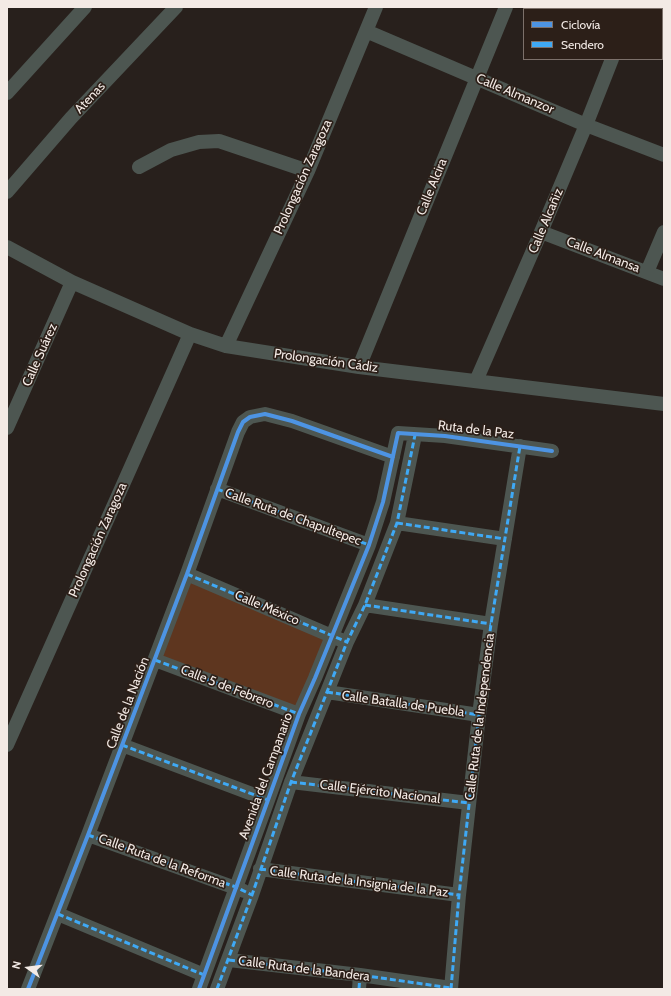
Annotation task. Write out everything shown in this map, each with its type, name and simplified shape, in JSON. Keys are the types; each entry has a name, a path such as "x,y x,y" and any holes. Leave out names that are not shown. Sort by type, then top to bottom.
{"street":[{"name":"Atenas","path":"7,192 71,118 176,7"},
{"name":"Prolongación Zaragoza","path":"226,346 308,171 376,7"},
{"name":"Calle Alcira","path":"359,367 506,7"},
{"path":"7,93 78,9"},
{"name":"Calle Almanzor","path":"366,31 586,125 664,155"},
{"name":"Calle Alcañiz","path":"476,381 541,232 612,60"},
{"path":"139,167 171,150 199,142 219,141 308,171"},
{"name":"Calle Almansa","path":"541,232 664,279"},
{"path":"647,272 664,232"},
{"name":"Prolongación Cádiz","path":"7,247 72,282 190,334 226,346 359,367 664,404"},
{"name":"Calle Suárez","path":"7,428 72,282"},
{"name":"Prolongación Zaragoza","path":"7,745 12,720 190,334"},
{"name":"Calle de la Nación","path":"28,989 155,660 238,432 243,422 250,417 265,414 292,421 393,458"},
{"name":"Ruta de la Paz","path":"393,458 398,433 445,436 552,451"},
{"name":"Avenida del Campanario","path":"217,989 229,960 291,782 347,642 365,605 397,523 415,435"},
{"name":"Calle Ruta de la Independencia","path":"451,988 459,895 479,715 491,624 520,446"},
{"name":"Avenida del Campanario","path":"199,989 299,714 333,636 369,545 383,502 393,458"},
{"name":"Calle Ruta de Chapultepec","path":"217,489 369,545"},
{"path":"397,523 505,539"},
{"name":"Calle México","path":"187,574 347,642"},
{"path":"365,605 491,624"},
{"name":"Calle 5 de Febrero","path":"155,660 299,714"},
{"name":"Calle Batalla de Puebla","path":"327,692 479,715"},
{"path":"122,745 268,800"},
{"name":"Calle Ejército Nacional","path":"291,782 469,803"},
{"name":"Calle Ruta de la Reforma","path":"88,835 236,887 252,895"},
{"name":"Calle Ruta de la Insignia de la Paz","path":"260,869 459,895"},
{"path":"58,914 204,975"},
{"name":"Calle Ruta de la Bandera","path":"229,960 360,975 451,988"},
{"path":"358,989 360,975"}],"shaded area":[{"path":"187,574 333,636 299,714 155,660"}],"marked path":[{"path":"217,989 252,895 291,782 347,642 365,605 397,523 415,435"},
{"path":"451,989 459,895 479,715 491,624 520,446"},
{"path":"217,489 369,545"},
{"path":"397,523 505,539"},
{"path":"187,574 347,642"},
{"path":"365,605 491,624"},
{"path":"155,660 299,714"},
{"path":"327,692 479,715"},
{"path":"122,745 268,800"},
{"path":"291,782 469,803"},
{"path":"88,835 236,887 252,895"},
{"path":"260,869 459,895"},
{"path":"58,914 204,975"},
{"path":"229,960 360,975 451,988"},
{"path":"359,989 360,975"}],"cycle path":[{"path":"28,989 187,574 238,432 243,422 250,417 265,414 292,421 393,457"},
{"path":"199,989 299,714 369,545 383,502 398,433 445,436 552,451"}]}
